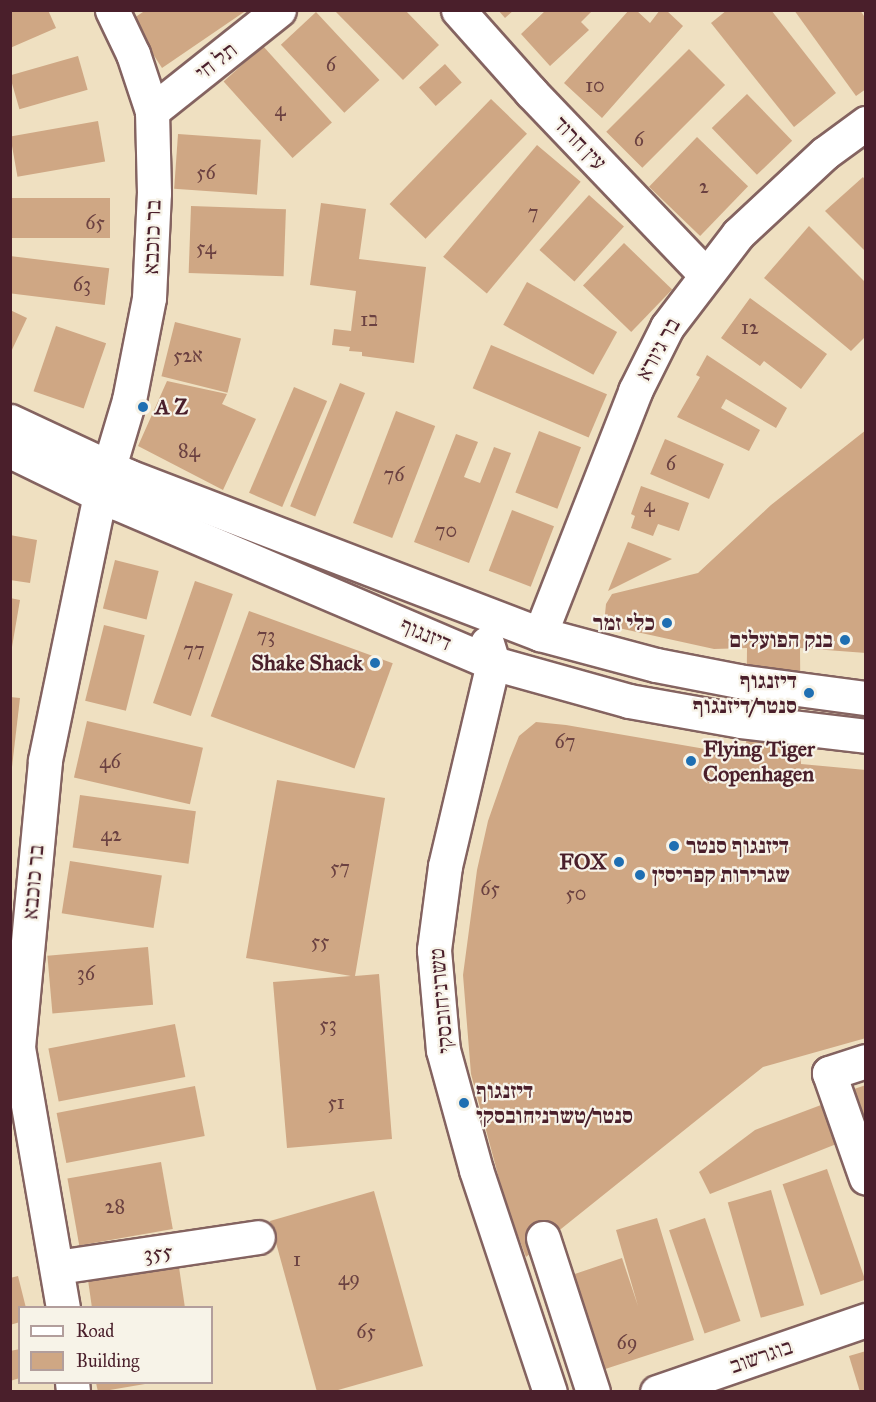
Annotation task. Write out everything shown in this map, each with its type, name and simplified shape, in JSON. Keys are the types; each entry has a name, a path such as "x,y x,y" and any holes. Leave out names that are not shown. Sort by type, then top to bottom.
{"street":[{"name":"בר כוכבא","path":"63,1306 58,1267 18,1047 45,760 104,481 129,400 149,298 154,193 152,111 133,54 112,10"},
{"name":"תל חי","path":"152,111 279,10"},
{"name":"עין חרוד","path":"458,10 531,92 705,274"},
{"name":"בר גיורא","path":"540,634 635,391 668,327 705,274 738,234 825,153 866,123"},
{"name":"דיזנגוף","path":"10,421 104,481 493,663 629,701 741,721 866,736"},
{"name":"דיזנגוף","path":"10,451 104,481 540,634 656,665 726,679 866,698"},
{"path":"467,608 478,625 493,663"},
{"name":"טשרניחובסקי","path":"493,663 445,866 434,950 443,1050 476,1170 550,1392"},
{"path":"866,1061 829,1073 866,1178"},
{"name":"355","path":"58,1267 258,1237"},
{"path":"543,1238 593,1392"},
{"name":"בוגרשוב","path":"657,1392 866,1320"}],"building":[{"path":"10,10 48,10 56,28 10,48"},
{"path":"146,10 247,10 162,68 131,20"},
{"path":"334,10 405,10 439,45 403,80"},
{"path":"498,10 514,10 505,18"},
{"path":"546,10 593,10 581,22 589,30 550,66 521,34"},
{"path":"629,10 636,10 650,23 660,10 666,10 683,26 602,118 564,83"},
{"path":"727,10 771,10 836,93 794,127 711,23"},
{"path":"794,10 860,10 866,19 866,89 856,96"},
{"path":"316,12 379,80 344,113 281,45"},
{"path":"263,46 332,123 293,158 224,81"},
{"path":"689,49 725,85 642,168 606,132"},
{"path":"78,56 88,90 19,109 10,75"},
{"path":"445,64 462,83 436,106 419,87"},
{"path":"747,94 792,141 757,175 712,128"},
{"path":"491,99 527,134 426,239 390,204"},
{"path":"98,121 105,161 17,177 10,136"},
{"path":"178,134 261,140 257,195 174,189"},
{"path":"697,137 748,186 700,236 649,187"},
{"path":"537,145 581,182 487,293 443,257"},
{"path":"863,177 866,181 866,252 825,211"},
{"path":"589,195 624,226 574,281 539,250"},
{"path":"10,198 110,198 110,238 10,238"},
{"path":"321,203 366,209 359,259 426,267 414,363 362,356 362,352 349,351 350,347 332,345 334,329 351,331 356,291 310,285"},
{"path":"191,206 286,209 284,276 189,273"},
{"path":"809,226 866,283 866,336 851,351 764,278"},
{"path":"624,243 672,290 631,332 583,285"},
{"path":"10,256 109,268 105,305 10,293"},
{"path":"527,282 617,332 593,375 503,325"},
{"path":"750,298 827,354 801,389 764,361 760,366 721,338"},
{"path":"10,310 27,318 10,354"},
{"path":"175,322 241,338 227,393 161,376"},
{"path":"56,326 106,343 84,408 34,391"},
{"path":"491,345 607,394 589,437 473,388"},
{"path":"707,355 787,408 776,428 726,399 721,408 760,430 749,451 677,417 700,377 696,375"},
{"path":"167,381 227,394 222,404 256,419 223,490 138,446"},
{"path":"340,383 365,393 315,516 290,506"},
{"path":"294,387 327,401 282,507 249,493"},
{"path":"396,411 435,426 392,538 353,523"},
{"name":"דיזנגוף סנטר","path":"866,430 866,653 800,648 801,764 866,770 866,1038 763,1067 526,1257 505,1201 471,1074 463,975 477,870 488,821 519,736 536,722 566,725 746,756 747,648 714,649 614,627 608,624 605,614 606,604 612,594 698,573 771,505"},
{"path":"539,431 581,447 557,509 515,493"},
{"path":"456,434 478,442 464,477 480,483 494,447 511,453 469,563 414,542"},
{"path":"665,439 724,464 709,499 650,474"},
{"path":"641,486 689,503 679,531 658,524 653,536 631,528 635,516 631,514"},
{"path":"512,510 554,526 531,587 489,571"},
{"path":"10,535 37,540 30,583 10,580"},
{"path":"628,542 672,559 608,591"},
{"path":"115,560 159,571 147,619 103,609"},
{"path":"195,581 233,594 191,716 153,703"},
{"path":"10,598 20,600 12,647 10,647"},
{"path":"249,611 393,663 354,769 211,716"},
{"path":"104,625 145,635 126,711 85,701"},
{"path":"10,697 20,698 12,767 10,767"},
{"path":"87,721 203,748 190,804 74,778"},
{"path":"277,780 385,798 355,976 379,974 392,1139 287,1148 273,982 351,976 246,958"},
{"path":"80,795 196,811 188,864 73,847"},
{"path":"70,861 162,876 154,928 62,913"},
{"path":"148,947 153,1005 52,1014 47,956"},
{"path":"175,1024 185,1077 59,1102 48,1049"},
{"path":"866,1085 866,1122 865,1122 854,1089"},
{"path":"195,1086 205,1136 66,1163 57,1113"},
{"path":"829,1102 844,1141 710,1194 699,1172 755,1130"},
{"path":"161,1162 173,1229 79,1245 67,1178"},
{"path":"827,1169 865,1280 821,1295 783,1184"},
{"path":"771,1190 804,1305 761,1318 728,1202"},
{"path":"374,1191 423,1366 331,1392 317,1392 270,1221"},
{"path":"657,1218 694,1340 593,1373 563,1278 622,1258 638,1306 616,1230"},
{"path":"705,1218 740,1321 705,1333 669,1230"},
{"path":"179,1267 185,1306 92,1306 88,1280"},
{"path":"18,1276 26,1306 18,1306 18,1323 10,1325 10,1278"},
{"path":"18,1349 18,1379 10,1381 10,1351"},
{"path":"866,1351 866,1392 860,1392 849,1356"},
{"path":"96,1384 145,1384 98,1392"}],"place":[{"name":"A Z","path":"143,407"},
{"name":"כלי זמר","path":"667,623"},
{"name":"בנק הפועלים","path":"845,640"},
{"name":"Shake Shack","path":"375,663"},
{"name":"דיזנגוף סנטר/דיזנגוף","path":"809,693"},
{"name":"Flying Tiger Copenhagen","path":"691,761"},
{"name":"דיזנגוף סנטר","path":"674,846"},
{"name":"FOX","path":"619,862"},
{"name":"שגרירות קפריסין","path":"640,875"},
{"name":"דיזנגוף סנטר/טשרניחובסקי","path":"464,1103"}]}
